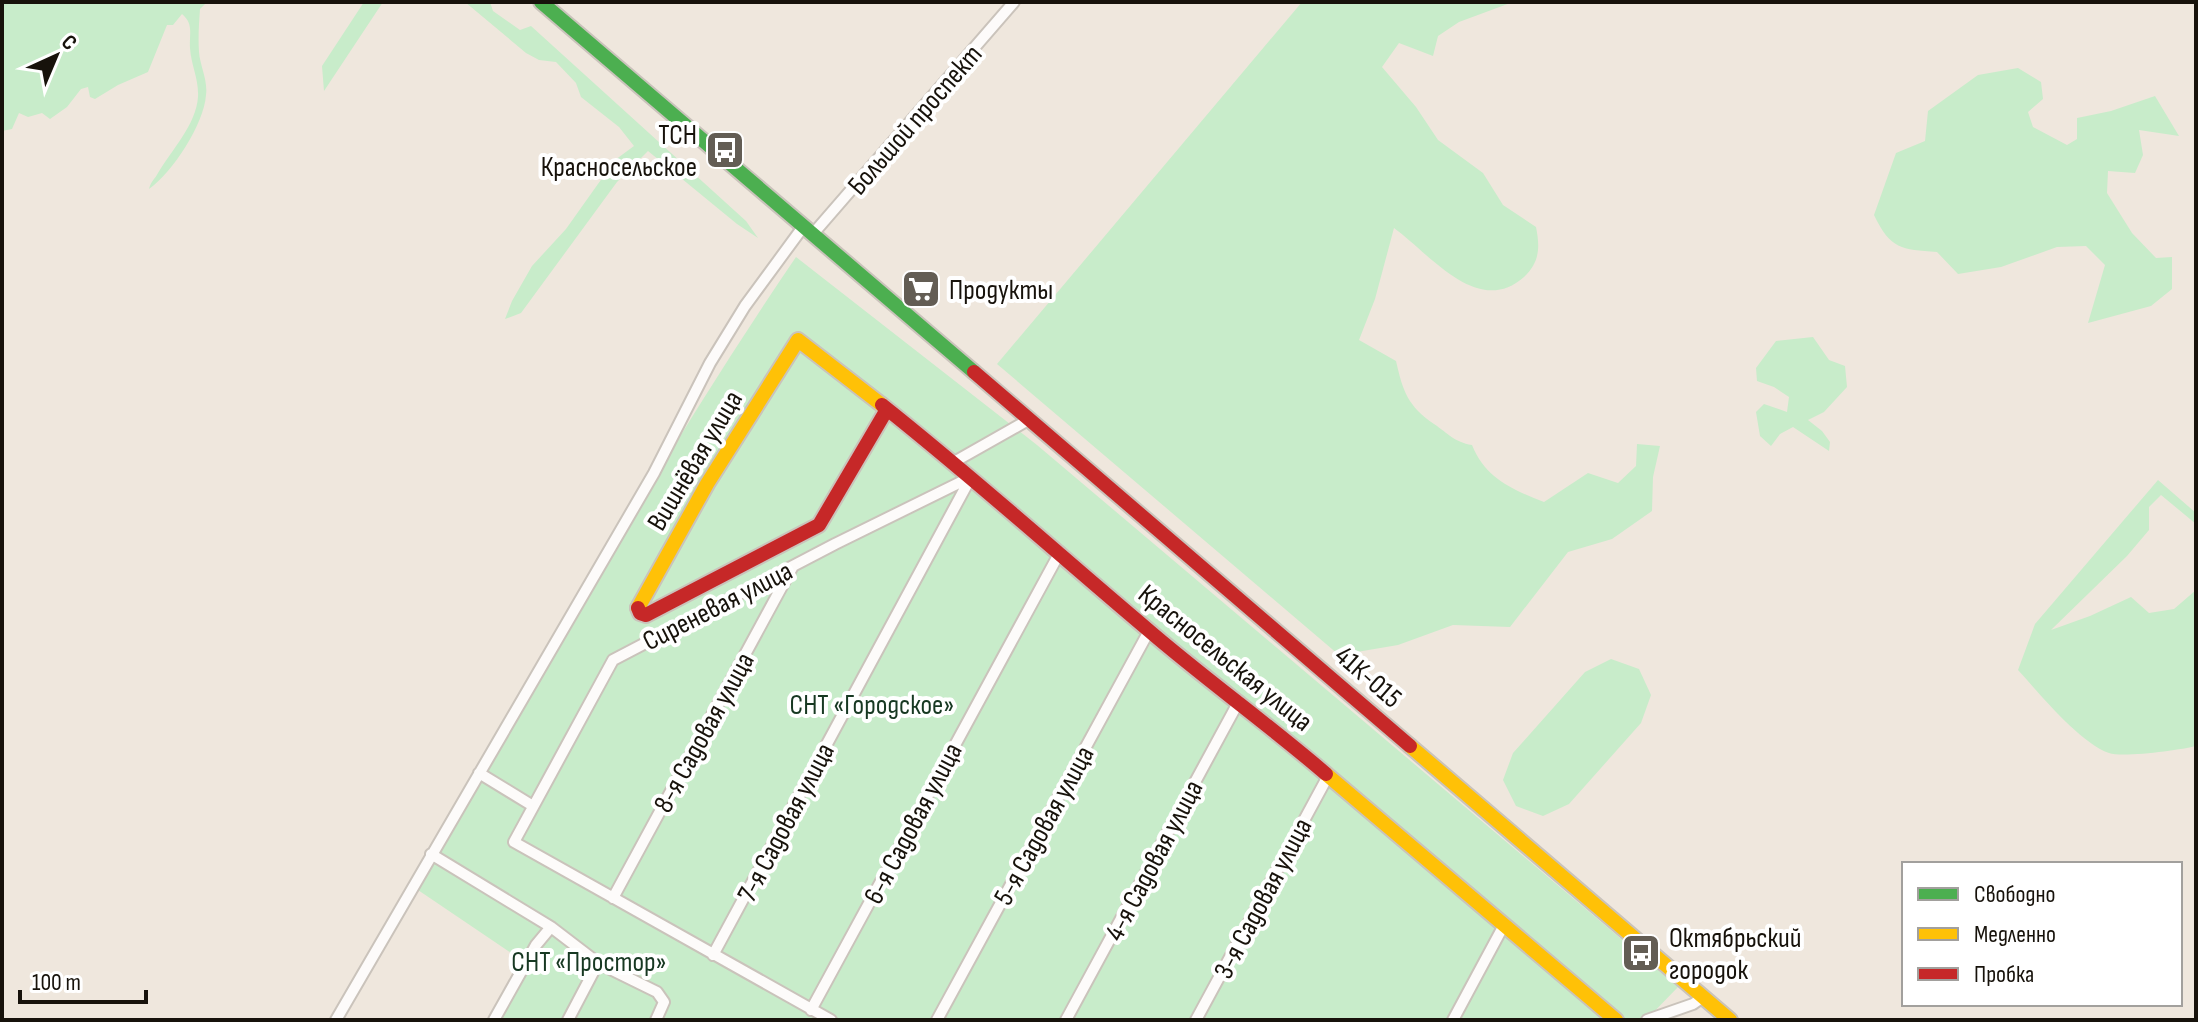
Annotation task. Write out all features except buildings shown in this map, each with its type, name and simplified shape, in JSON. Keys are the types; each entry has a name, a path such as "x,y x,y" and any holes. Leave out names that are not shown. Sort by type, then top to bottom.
{"street":[{"name":"41К-015","path":"541,2 1730,1020"},
{"name":"Большой проспект","path":"336,1020 654,473 710,363 745,306 807,231 1014,2"},
{"name":"Красносельская улица","path":"798,340 954,462 1149,631 1239,701 1616,1020"},
{"name":"Вишнёвая улица","path":"798,340 707,484 638,607 640,613 646,615 819,525 886,411"},
{"path":"954,462 1030,419"},
{"name":"Сиреневая улица","path":"613,898 514,842 613,660 971,477"},
{"name":"7-я Садовая улица","path":"713,955 971,477"},
{"name":"6-я Садовая улица","path":"811,1010 1060,552"},
{"name":"8-я Садовая улица","path":"613,898 793,566"},
{"name":"5-я Садовая улица","path":"937,1020 1149,631"},
{"name":"4-я Садовая улица","path":"1066,1020 1239,701"},
{"path":"479,773 533,806"},
{"name":"3-я Садовая улица","path":"1196,1020 1328,776"},
{"path":"431,854 551,927 598,963 661,996 664,1002 656,1020"},
{"path":"613,898 831,1020"},
{"path":"1453,1020 1504,925"},
{"path":"494,1020 536,945 551,927"},
{"path":"568,1020 598,963"},
{"path":"1647,1020 1693,1004 1703,997"}],"green space":[{"path":"2,2 207,2 200,9 200,57 206,89 200,120 168,171 149,189 188,127 196,107 197,84 191,54 190,25 186,18 182,14 173,25 167,25 148,72 95,99 90,97 88,87 81,89 67,107 50,119 42,113 28,117 19,113 12,129 2,131"},
{"path":"364,2 383,2 324,91 322,66"},
{"path":"465,2 490,2 493,11 520,30 531,26 746,221 758,238 648,151 617,182 521,313 505,319 532,266 566,229 615,160 634,146 619,127 581,97 576,83 556,62 539,60 526,53"},
{"path":"1302,2 1513,2 1459,22 1438,36 1433,56 1399,43 1382,67 1416,107 1438,140 1483,173 1503,205 1536,227 1536,260 1524,277 1507,288 1489,290 1455,278 1394,228 1375,299 1359,340 1396,361 1408,397 1418,411 1456,440 1472,445 1484,466 1501,481 1544,502 1588,473 1618,483 1636,466 1637,444 1660,446 1653,477 1652,511 1612,539 1568,552 1510,627 1453,625 1398,645 1339,655 997,364"},
{"path":"2018,68 2041,82 2043,99 2028,112 2033,127 2067,145 2077,139 2077,118 2111,111 2155,96 2179,136 2139,130 2143,155 2135,173 2108,171 2107,193 2132,233 2156,258 2172,257 2172,289 2151,306 2088,323 2105,265 2086,246 2057,247 2001,267 1958,274 1937,252 1898,246 1880,227 1874,215 1896,153 1925,141 1928,111 1978,75"},
{"name":"СНТ «Городское»","path":"796,257 1037,445 1678,987 1646,1020 501,1020 529,965 415,888 647,490"},
{"path":"1813,337 1829,360 1845,366 1847,387 1824,412 1808,420 1830,442 1829,451 1793,427 1780,434 1771,446 1760,436 1756,412 1764,404 1787,412 1789,397 1757,381 1756,368 1776,341"},
{"path":"2158,480 2196,513 2196,524 2161,495 2149,507 2149,530 2127,556 2051,630 2131,597 2149,613 2174,609 2196,590 2196,746 2152,753 2109,753 2085,739 2018,670 2035,624"},
{"path":"1611,659 1639,669 1651,695 1641,723 1569,804 1543,816 1516,806 1503,780 1513,753 1585,672"}],"traffic: fast":[{"path":"541,2 974,372"}],"traffic: slow":[{"path":"638,608 707,484 798,340 882,405"},
{"path":"1410,746 1730,1020"},
{"path":"1326,774 1616,1020"}],"traffic: jam":[{"path":"974,372 1410,746"},
{"path":"882,405 1169,648 1326,774"},
{"path":"638,608 640,613 646,615 819,525 886,411"}],"place":[{"name":"ТСН Красносельское","path":"725,150"},
{"name":"Продукты","path":"921,289"},
{"name":"Октябрьский городок","path":"1641,953"}],"park label":[{"name":"СНТ «Простор»","path":"589,961"}]}
